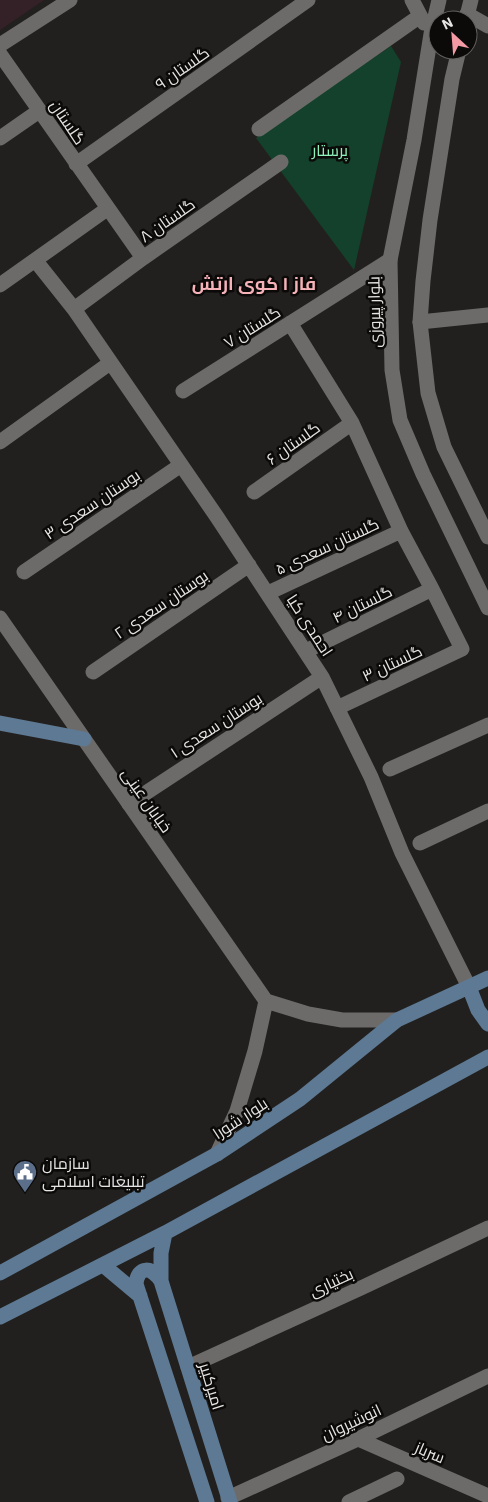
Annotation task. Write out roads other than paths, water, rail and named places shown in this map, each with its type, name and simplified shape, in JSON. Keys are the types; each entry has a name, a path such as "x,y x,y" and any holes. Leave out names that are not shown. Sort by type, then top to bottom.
{"main road":[{"path":"0,723 84,739"},
{"name":"بلوار شورا","path":"0,1273 217,1154 300,1099 397,1020 488,978"},
{"path":"470,987 478,1010 488,1024"},
{"path":"0,1318 165,1233 488,1056"},
{"name":"امیرکبیر","path":"165,1233 161,1281 229,1500"},
{"path":"103,1265 140,1296"},
{"path":"161,1281 155,1272 148,1270 141,1272 136,1277 136,1284 206,1502"}],"street":[{"path":"0,45 70,0"},
{"name":"گلستان ۹","path":"76,164 308,0"},
{"path":"412,0 428,29"},
{"path":"259,129 420,16"},
{"name":"بلوار پیروزی","path":"428,52 407,176 390,260 392,370 400,420 423,474 488,608"},
{"name":"گلستان","path":"0,54 143,258"},
{"path":"457,60 430,220 422,281 420,322 428,393 444,447 488,537"},
{"path":"0,138 39,111"},
{"name":"گلستان ۸","path":"74,309 143,258 281,162"},
{"path":"0,285 107,209"},
{"name":"احمدی کیا","path":"35,260 74,309 250,565 322,676 371,777 402,852 470,987"},
{"name":"گلستان ۷","path":"183,391 390,260"},
{"path":"420,322 488,315"},
{"path":"290,323 352,423 400,531 432,589"},
{"path":"0,442 110,363"},
{"name":"گلستان ۶","path":"254,492 352,423"},
{"name":"بوستان سعدی ۳","path":"24,572 181,465"},
{"name":"گلستان سعدی ۵","path":"268,593 400,531"},
{"name":"بوستان سعدی ۲","path":"93,672 250,565"},
{"name":"گلستان ۳","path":"338,708 462,649 432,589"},
{"name":"گلستان ۴","path":"306,651 432,589"},
{"name":"خیابان عینی","path":"0,618 266,1001"},
{"name":"بوستان سعدی ۱","path":"129,804 322,676"},
{"path":"390,769 488,724"},
{"path":"420,843 488,812"},
{"path":"217,1154 238,1111 255,1051 266,1001 308,1014 342,1020 397,1020"},
{"name":"بختیاری","path":"188,1367 488,1228"},
{"name":"انوشیروان","path":"229,1500 488,1376"},
{"name":"سرباز","path":"358,1439 488,1496"},
{"path":"355,1501 397,1479"}],"place":[{"name":"سازمان تبلیغات اسلامی","path":"25,1193"}],"district":[{"name":"فاز ۱ کوی ارتش","path":"254,284"}],"park label":[{"name":"پرستار","path":"330,150"}]}
